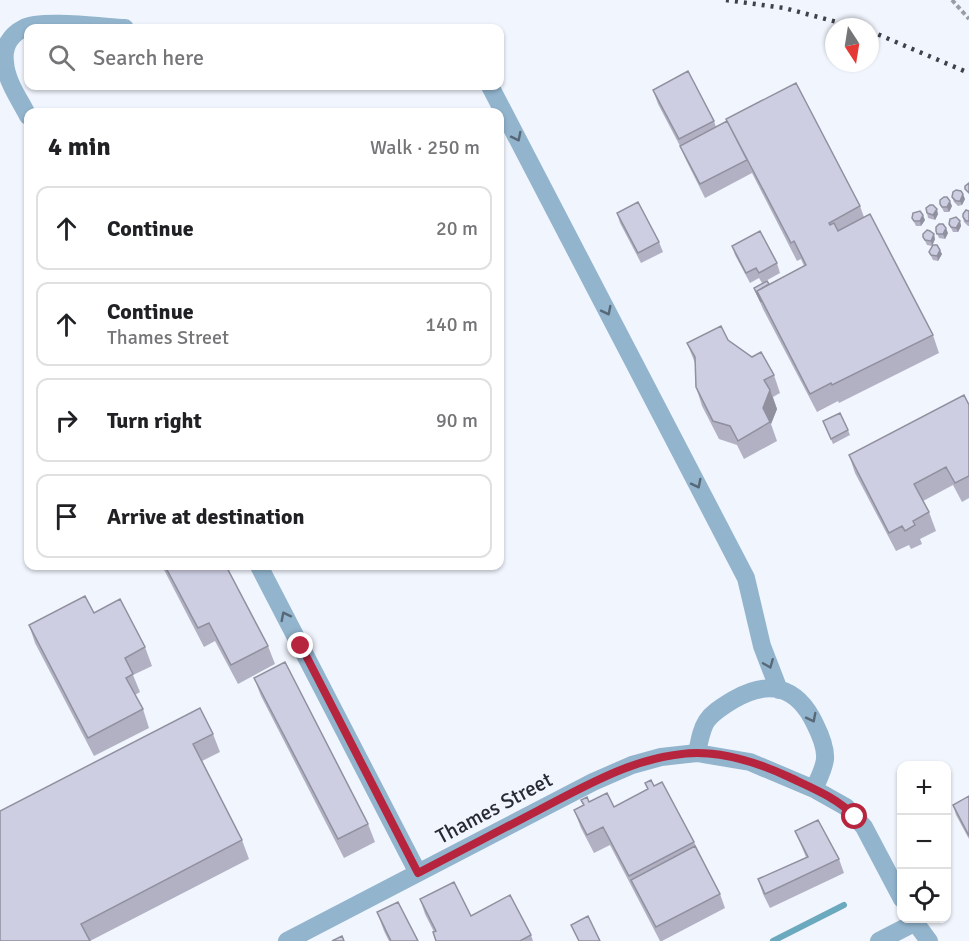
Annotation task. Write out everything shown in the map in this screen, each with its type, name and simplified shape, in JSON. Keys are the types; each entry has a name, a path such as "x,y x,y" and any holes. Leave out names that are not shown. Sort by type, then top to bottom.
{"street":[{"path":"24,28 12,36 5,47 4,62 8,77 24,108"},
{"path":"492,90 501,108"},
{"path":"504,113 746,578 762,646 779,690"},
{"path":"261,570 418,873"},
{"path":"697,753 701,730 710,715 756,689 767,687 789,693 799,699 808,710 823,743 825,759 814,789"},
{"name":"Thames Street","path":"287,941 632,765 661,757 697,753 750,762 814,789 846,807 864,827 897,890"},
{"path":"879,941 910,923"},
{"path":"915,923 930,941"}],"path":[{"path":"952,0 969,19"}],"building":[{"path":"688,71 714,121 679,139 653,90"},
{"path":"796,83 860,206 829,223 830,225 834,223 838,231 870,214 933,335 810,394 757,291 806,265 794,241 791,243 726,119"},
{"path":"727,121 747,160 700,184 680,146"},
{"path":"969,183 969,193 965,186"},
{"path":"956,190 963,194 960,201 952,197"},
{"path":"944,197 950,201 947,207 942,207 940,204 940,200"},
{"path":"638,202 659,242 638,253 617,213"},
{"path":"930,205 937,209 933,215 927,213 926,208"},
{"path":"966,210 969,211 969,221 963,217"},
{"path":"920,211 923,215 920,221 914,221 913,213"},
{"path":"956,217 960,221 956,228 951,227 950,219"},
{"path":"943,224 946,228 943,234 937,234 936,227"},
{"path":"927,230 934,234 931,241 923,237"},
{"path":"760,231 777,263 759,273 756,268 746,273 732,246"},
{"path":"933,245 937,245 940,250 937,256 929,252"},
{"path":"767,281 769,284 757,291 761,302 754,288"},
{"path":"721,326 728,340 752,357 761,352 774,375 764,380 770,390 763,408 770,422 738,441 730,426 713,421 696,387 695,357 687,343"},
{"path":"964,395 969,405 969,476 955,483 946,467 914,484 929,512 913,521 915,525 905,531 902,526 889,533 849,455"},
{"path":"840,413 848,430 831,439 823,421"},
{"path":"167,570 228,570 268,646 231,665 209,623 198,628"},
{"path":"85,596 94,613 120,599 145,647 125,658 133,674 126,678 143,709 88,738 29,625"},
{"path":"285,662 368,824 338,839 254,678"},
{"path":"200,708 213,734 193,744 242,840 81,924 90,941 0,941 0,811"},
{"path":"651,780 654,786 662,782 694,842 629,876 603,827 587,835 574,810 584,805 581,800 587,797 589,802 607,793 614,807 648,789 645,783"},
{"path":"969,796 969,836 953,805"},
{"path":"818,820 839,859 765,894 758,879 808,857 795,831"},
{"path":"695,846 720,894 656,927 631,880"},
{"path":"454,882 471,916 510,895 531,935 520,941 436,941 433,932 436,931 420,899"},
{"path":"398,902 418,941 391,941 377,912"},
{"path":"588,916 600,941 579,941 571,925"},
{"path":"342,936 344,941 332,941"}],"waterway":[{"path":"773,941 844,905"}],"railway":[{"path":"726,0 784,8 825,19"},
{"path":"879,35 969,73"}],"route":[{"path":"301,646 418,873 593,782 632,765 661,757 697,753 750,762 814,789 846,807 855,817"}]}
